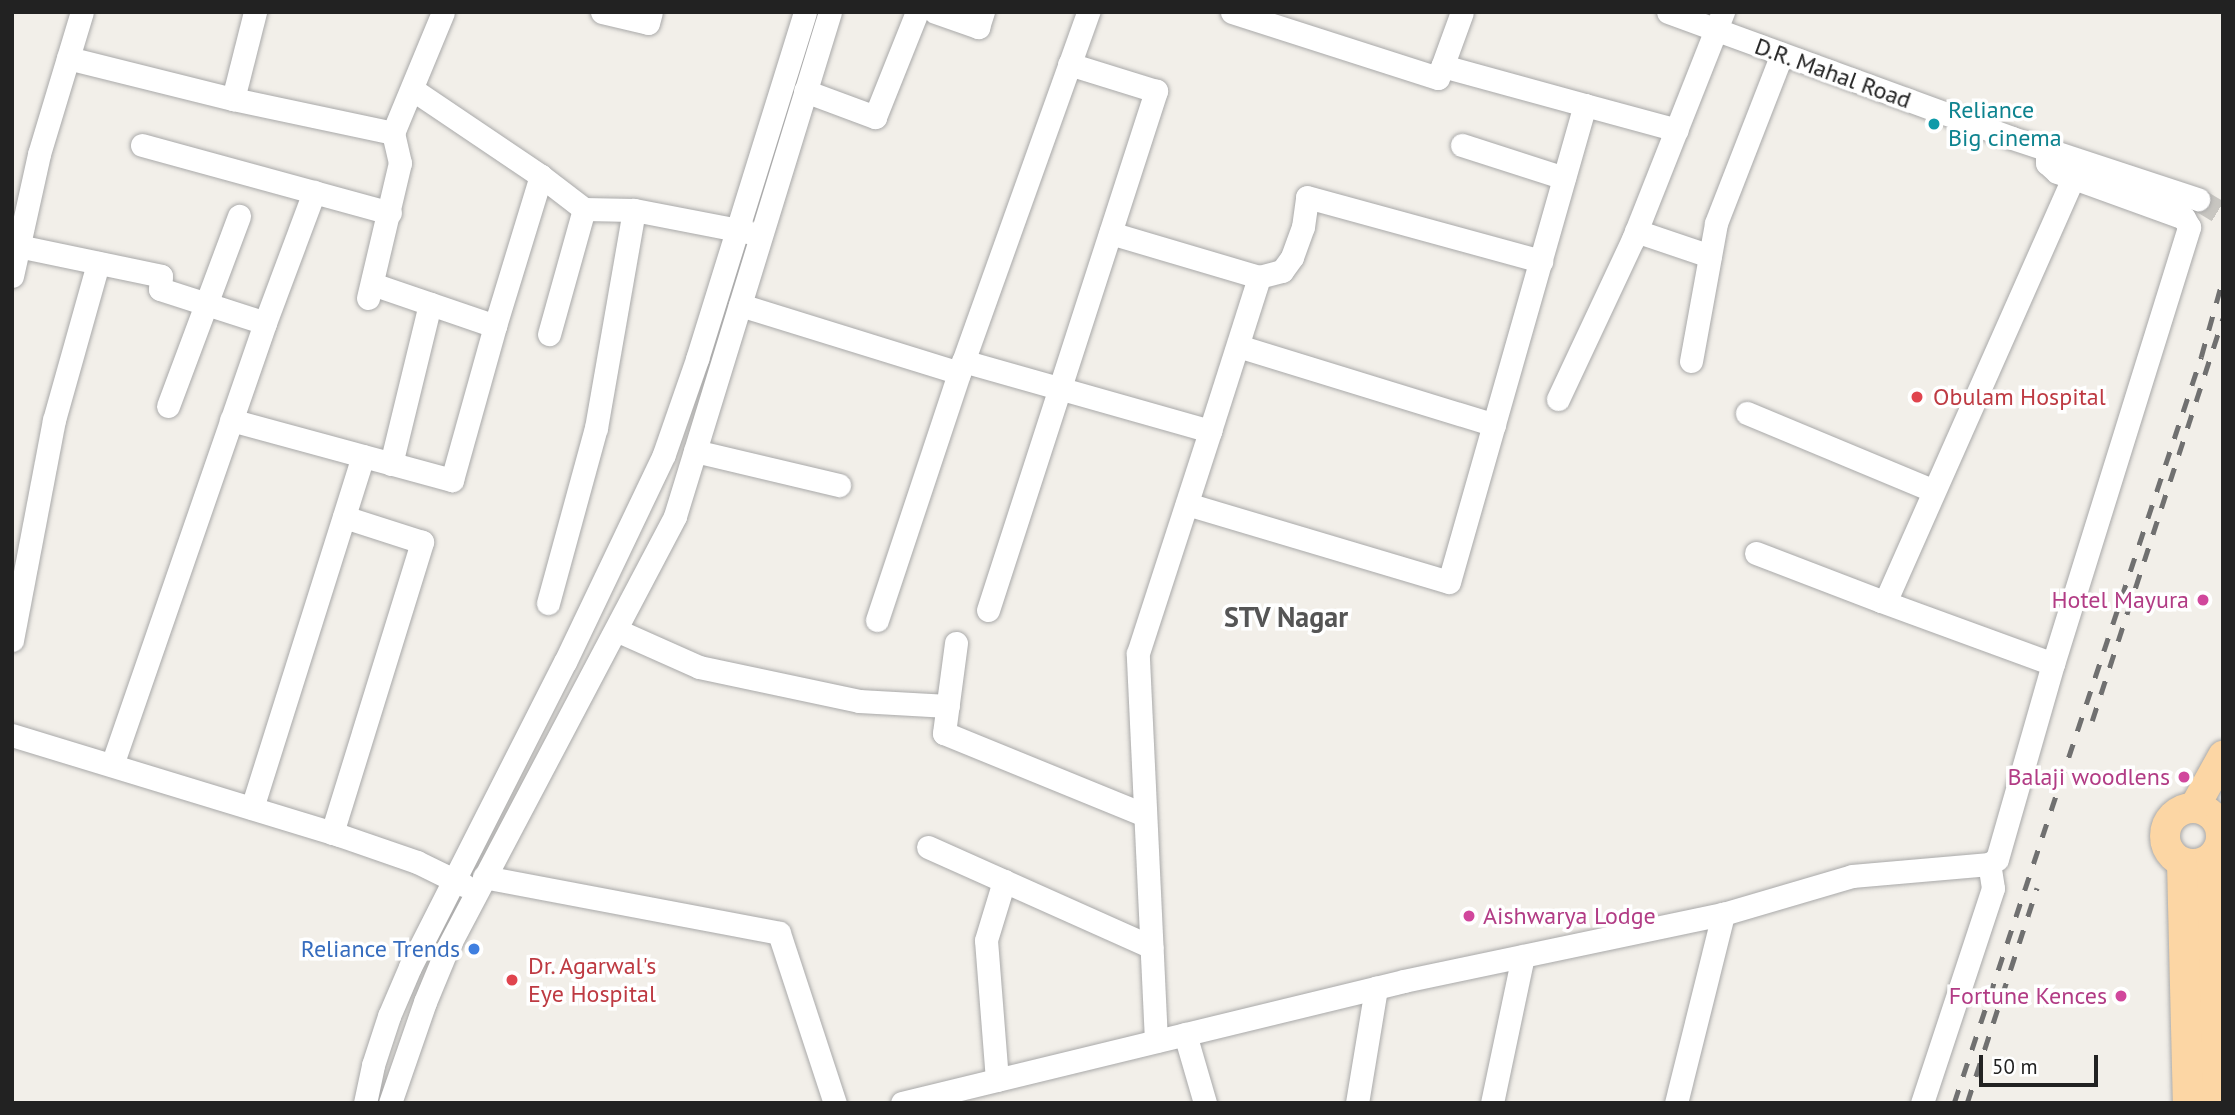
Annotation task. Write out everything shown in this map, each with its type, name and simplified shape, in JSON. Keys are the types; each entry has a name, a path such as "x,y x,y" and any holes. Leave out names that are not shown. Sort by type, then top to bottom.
{"main road":[{"path":"2195,861 2221,841 2211,811 2223,756"},
{"path":"2195,861 2171,854 2165,834 2174,815 2211,811"},
{"path":"2189,1103 2195,861"},
{"path":"2195,861 2217,1103"}],"street":[{"path":"12,276 38,154 82,12"},
{"path":"233,99 255,12"},
{"path":"443,12 393,133 400,163 370,291 430,304 495,326"},
{"path":"602,12 648,23 651,12"},
{"path":"365,1103 373,1065 389,1016 453,880 565,663 664,454 697,359 805,12"},
{"path":"390,1103 425,1002 480,884 675,516 830,12"},
{"path":"805,91 875,117 917,12"},
{"path":"936,12 978,27 983,12"},
{"path":"877,620 961,367 1088,12"},
{"path":"1232,12 1438,78 1462,12"},
{"name":"D.R. Mahal Road","path":"1668,12 1721,21 1782,54 2047,150 2198,199"},
{"path":"1558,399 1636,231 1721,21"},
{"path":"1691,361 1716,223 1782,54"},
{"path":"68,58 233,99 393,133"},
{"path":"988,610 1156,91 1069,64"},
{"path":"1442,66 1677,130"},
{"path":"412,89 541,176 584,209 634,210 761,234"},
{"path":"1187,504 1449,582 1585,105"},
{"path":"142,145 390,213"},
{"path":"1462,145 1564,178"},
{"path":"902,1103 1376,988 1724,914 1852,876 1989,864 2000,853 2053,664 2189,227 2184,218 2073,180 2048,163 2047,150"},
{"path":"231,420 453,480 495,326 541,176"},
{"path":"1881,601 1889,596 1932,490 2073,180"},
{"path":"112,765 265,323 314,192"},
{"path":"1110,233 1259,278 1282,271 1292,257 1303,227 1307,197 1541,261"},
{"path":"549,334 584,209"},
{"path":"548,603 596,428 634,210"},
{"path":"168,406 239,216"},
{"path":"1636,231 1710,256"},
{"path":"18,246 161,276 160,289 265,323"},
{"path":"12,640 54,420 97,263"},
{"path":"1156,1041 1138,653 1259,278"},
{"path":"391,464 430,304"},
{"path":"740,305 961,367 1060,387 1210,431"},
{"path":"1238,346 1494,425"},
{"path":"1747,413 1932,490"},
{"path":"695,451 839,485"},
{"path":"252,808 363,456"},
{"path":"331,833 422,541 344,517"},
{"path":"1756,553 2053,664"},
{"path":"616,630 699,667 859,701 948,706"},
{"path":"956,643 944,733 1145,815"},
{"path":"12,735 331,833 417,862 453,880 779,933 835,1103"},
{"path":"928,847 1152,947"},
{"path":"1922,1103 1993,888 1989,864"},
{"path":"997,1080 986,940 1004,881"},
{"path":"1676,1103 1724,914"},
{"path":"1492,1103 1523,956"},
{"path":"1357,1103 1376,988"},
{"path":"1185,1034 1205,1103"}],"tunnel":[{"path":"2198,199 2223,214"}],"railway":[{"path":"1954,1103 2201,357 2223,278"},
{"path":"2092,721 2223,319"},
{"path":"1967,1103 2037,888"}],"place":[{"name":"Reliance Big cinema","path":"1934,124"},
{"name":"Obulam Hospital","path":"1917,397"},
{"name":"Hotel Mayura","path":"2203,600"},
{"name":"Balaji woodlens","path":"2184,777"},
{"name":"Aishwarya Lodge","path":"1469,916"},
{"name":"Reliance Trends","path":"474,949"},
{"name":"Dr. Agarwal's Eye Hospital","path":"512,980"},
{"name":"Fortune Kences","path":"2121,996"}],"district":[{"name":"STV Nagar","path":"1286,617"}]}
